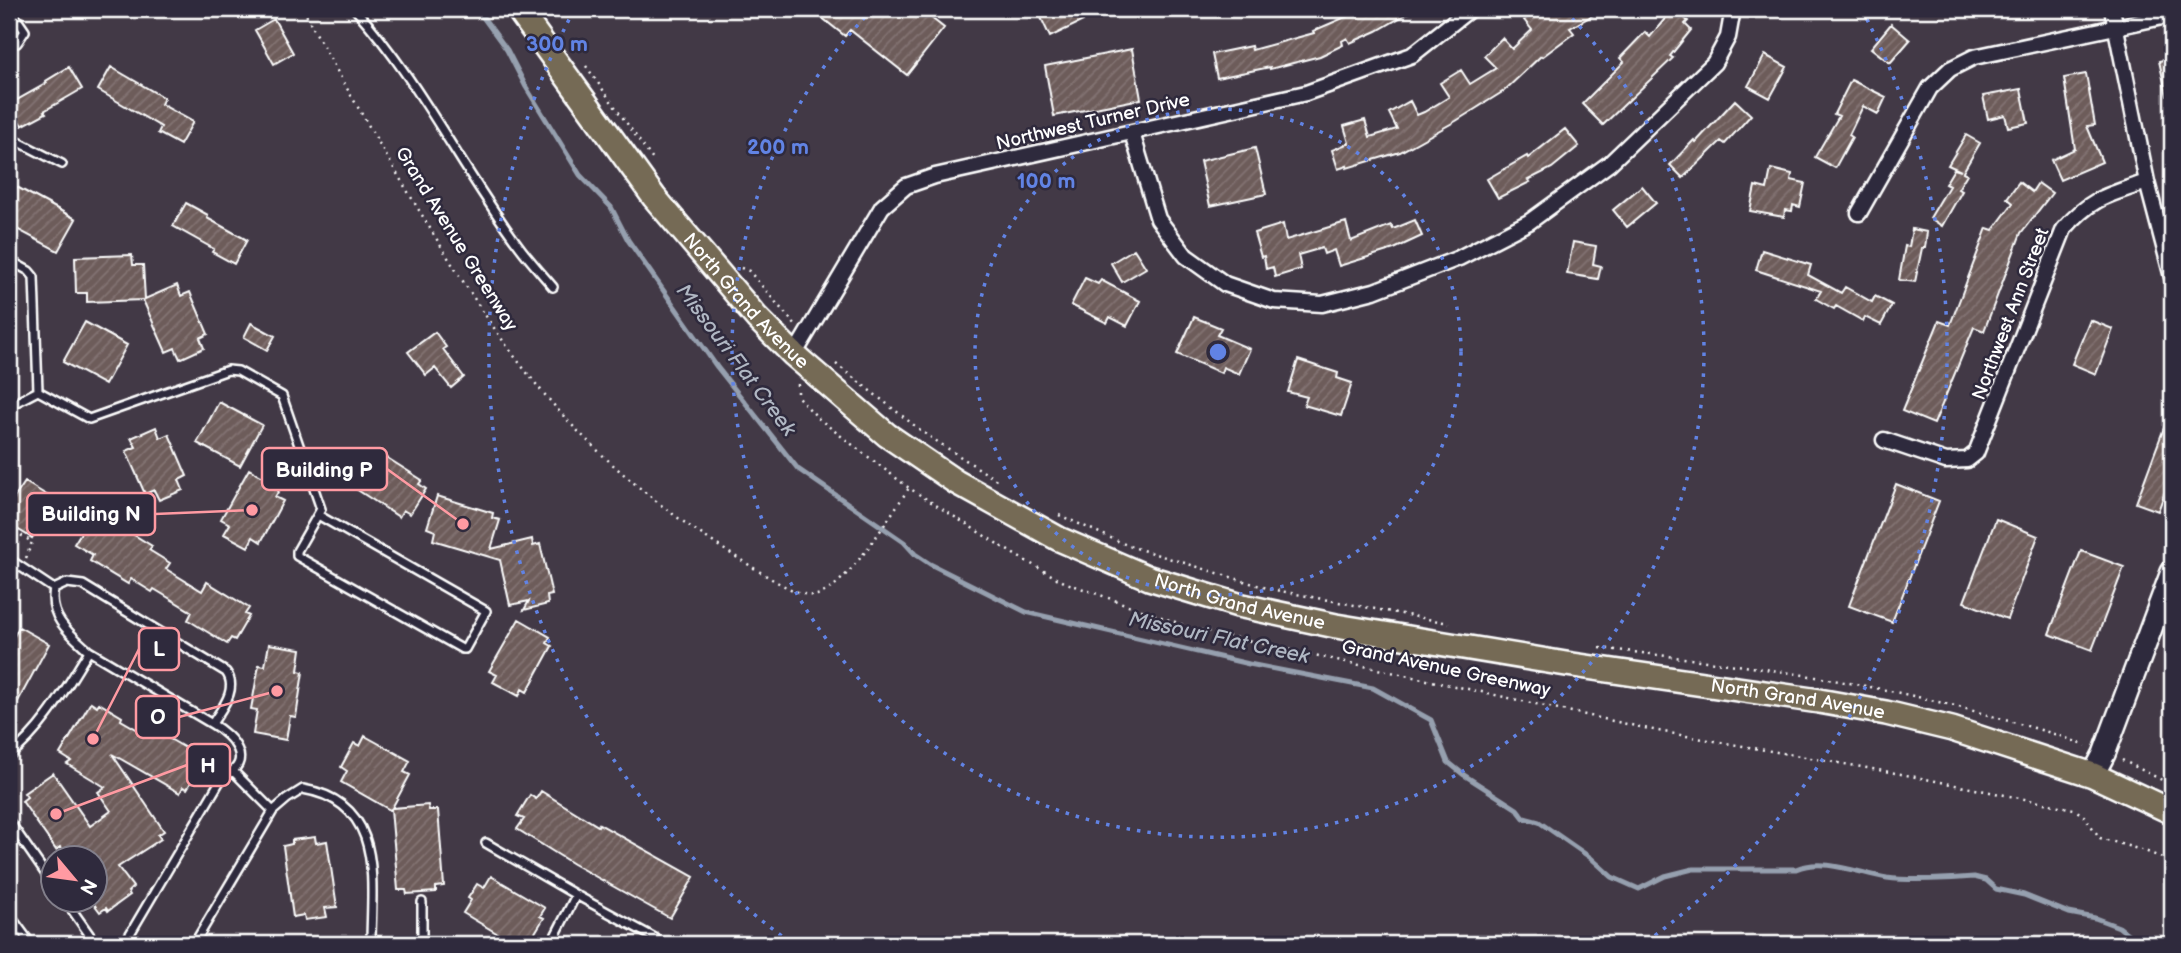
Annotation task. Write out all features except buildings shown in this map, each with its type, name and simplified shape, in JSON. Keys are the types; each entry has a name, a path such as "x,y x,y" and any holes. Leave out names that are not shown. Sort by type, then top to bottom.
{"main road":[{"name":"North Grand Avenue","path":"518,9 654,197 757,318 802,353 887,435 956,482 1059,539 1149,578 1238,605 1336,626 1552,662 1819,701 1952,729 2093,775 2172,812"}],"street":[{"name":"Northwest Turner Drive","path":"802,353 882,207 906,186 935,176 1306,93 1412,55 1470,9"},
{"path":"1132,133 1158,219 1186,256 1225,284 1274,302 1322,304 1374,291 1459,258 1529,222 1610,163 1714,63 1728,37 1733,9"},
{"path":"2112,9 2147,182 2172,277"},
{"path":"1859,213 1930,88 1950,69 1974,57 2172,15"},
{"name":"Northwest Ann Street","path":"1884,440 1946,461 1967,460 1976,453 2064,229 2085,207 2097,199 2147,182"},
{"path":"2093,775 2165,613 2172,572"}],"lane":[{"path":"10,9 25,31 17,43"},
{"path":"355,9 409,79 519,246 553,288"},
{"path":"9,137 62,164"},
{"path":"9,260 29,271 34,277 38,391"},
{"path":"38,391 89,419 228,370 238,371 282,396 321,509 297,556 465,649 486,611 318,515"},
{"path":"9,406 38,391"},
{"path":"9,559 54,589"},
{"path":"54,589 67,583 83,585 226,672 231,678 231,688 212,724"},
{"path":"54,589 55,614 89,651 224,731 236,744 239,763 234,772 223,776 124,944"},
{"path":"9,756 31,737 48,716 89,651"},
{"path":"234,772 274,811"},
{"path":"194,944 274,811 303,789 321,792 345,807 360,826 368,842 373,876 371,944"},
{"path":"9,821 38,863"},
{"path":"486,843 655,938 653,944"},
{"path":"551,944 576,895"},
{"path":"422,902 422,944"},
{"path":"9,914 31,944"},
{"path":"74,914 96,944"}],"path":[{"name":"Grand Avenue Greenway","path":"303,9 339,77 459,276 542,391 601,454 660,504 701,534 773,579 808,596 825,592 837,583 869,546 909,488 974,530 1064,582 1192,628 1658,731 1900,774 2074,809 2084,816 2100,838 2172,862"},
{"path":"586,66 653,160"},
{"path":"737,266 749,271 774,298 802,353 798,397 819,419 909,488"},
{"path":"833,361 924,433 1004,485"},
{"path":"1055,513 1129,546 1270,589 1459,625"},
{"path":"9,528 32,542 23,568"},
{"path":"1595,647 1856,682 1952,704 2079,743 2127,762 2172,785"}],"waterway":[{"name":"Missouri Flat Creek","path":"477,9 507,50 526,87 580,175 611,207 628,240 717,367 798,469 904,542 930,564 1026,612 1249,664 1373,688 1431,720 1448,762 1464,775 1517,809 1524,818 1539,822 1591,858 1612,877 1639,889 1665,876 1693,869 1796,869 1829,865 1896,879 1974,877 1986,880 1996,889 2024,895 2069,913 2095,918 2119,927 2140,944"}],"place":[{"name":"Building N","path":"252,510"},
{"name":"Building P","path":"463,524"},
{"name":"O","path":"277,691"},
{"name":"L","path":"93,739"},
{"name":"H","path":"56,814"}]}
